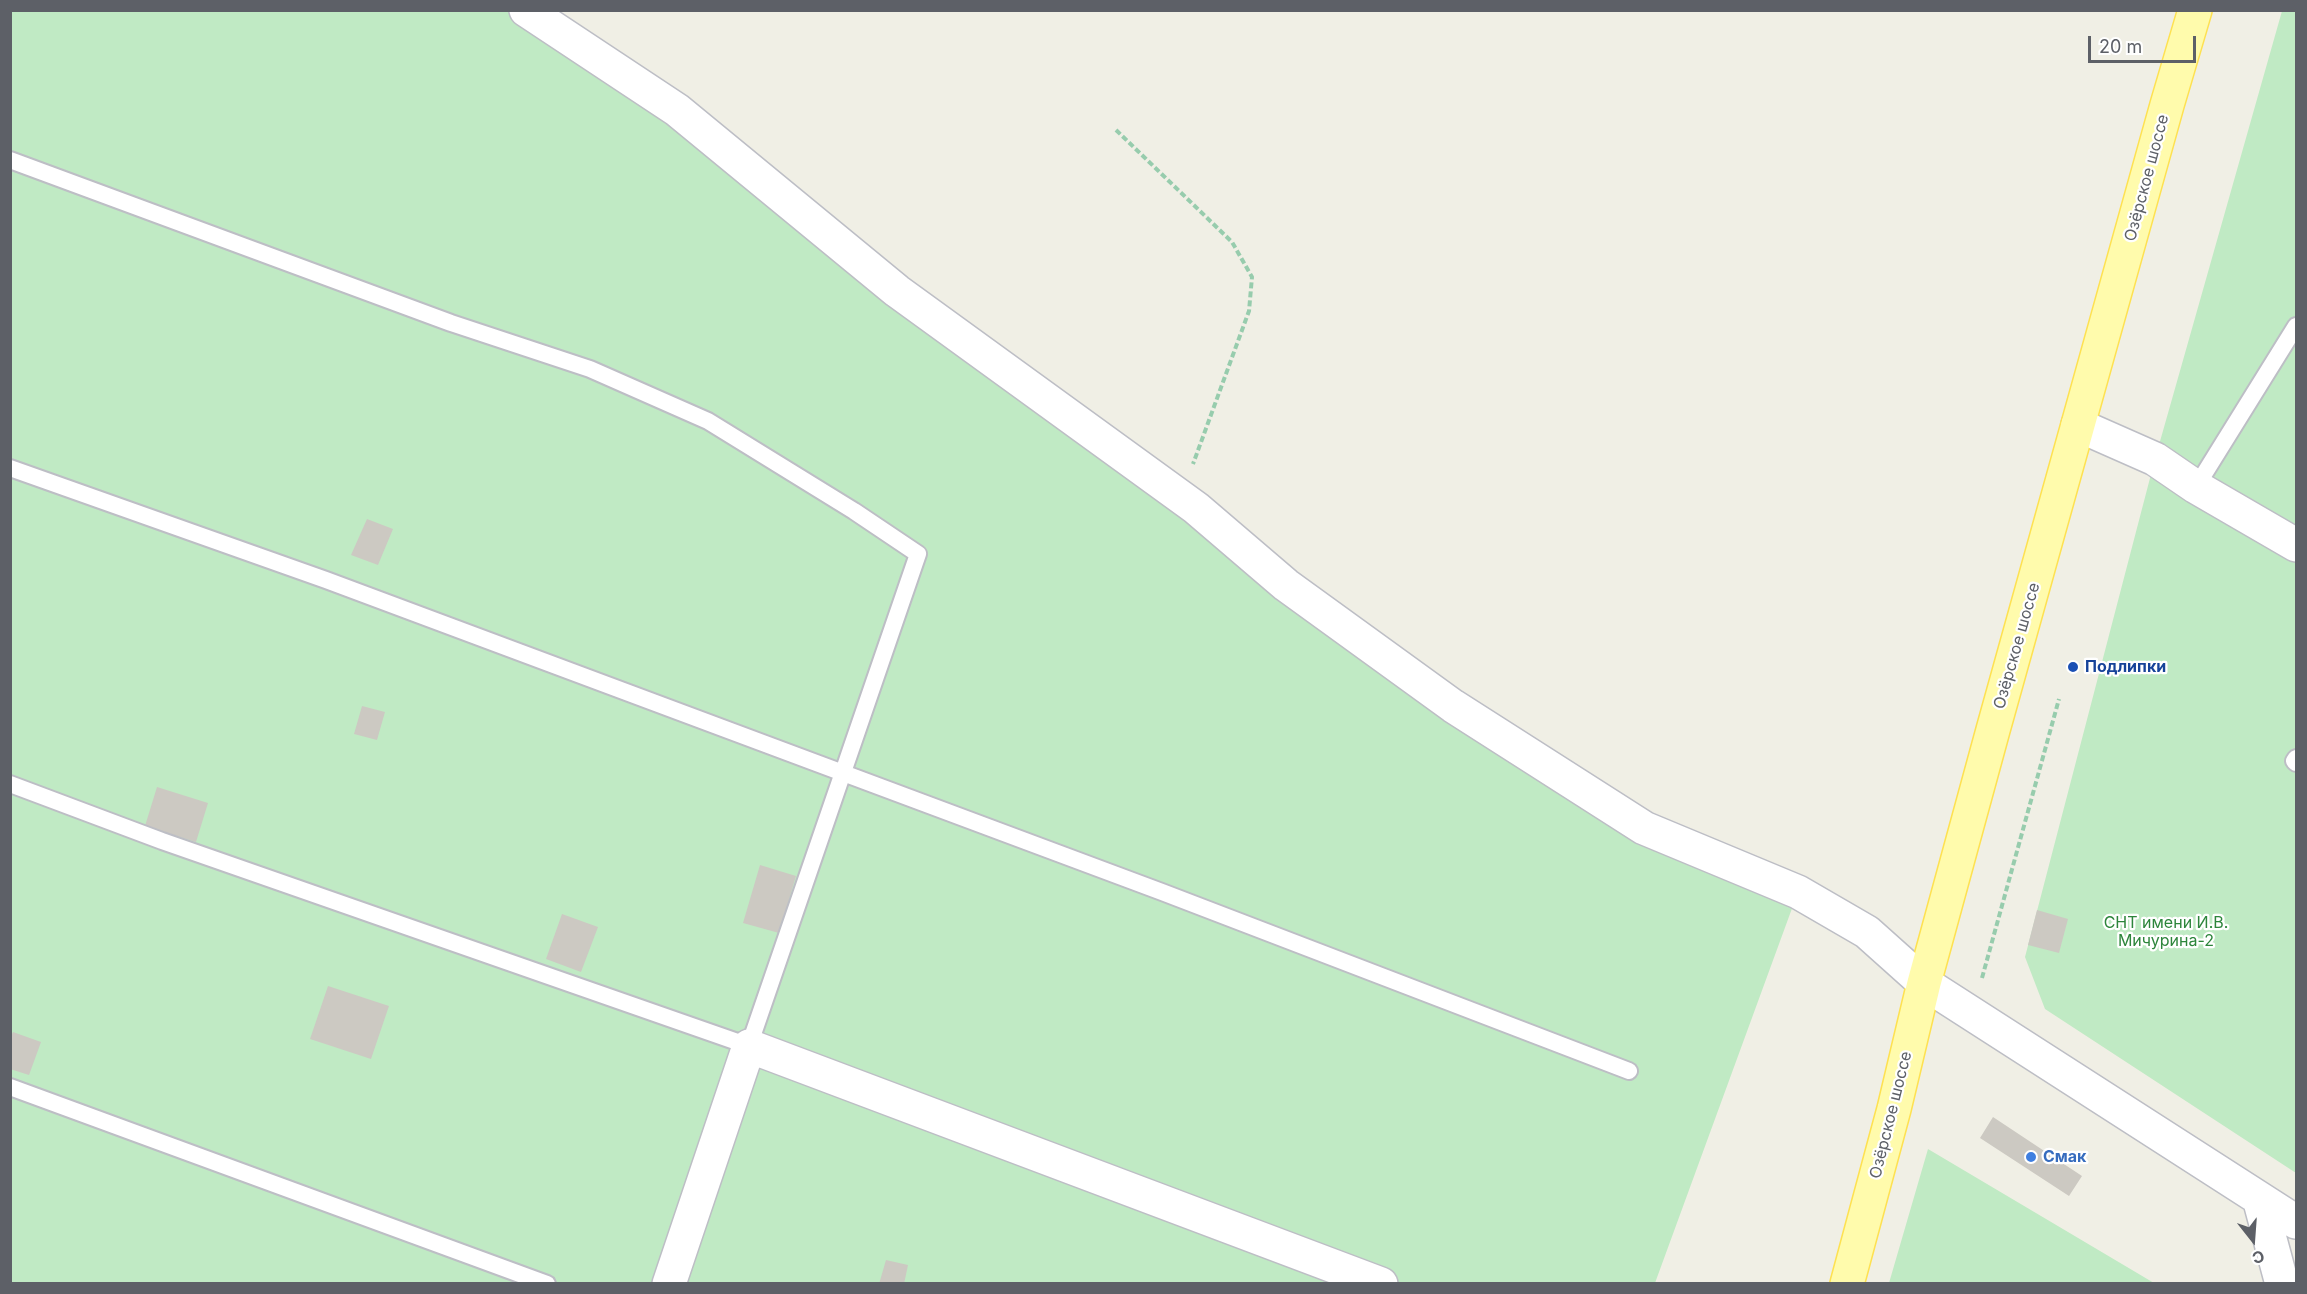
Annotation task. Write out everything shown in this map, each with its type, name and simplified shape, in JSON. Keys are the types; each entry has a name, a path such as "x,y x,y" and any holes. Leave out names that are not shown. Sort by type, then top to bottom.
{"main road":[{"name":"Озёрское шоссе","path":"1847,1284 1894,1109 1924,983 2195,10"}],"street":[{"path":"526,10 677,110 897,291 1196,508 1286,585 1453,706 1644,828 1798,892 1867,932 1924,983 2296,1222"},
{"path":"2078,425 2155,459 2196,487 2296,545"},
{"path":"669,1284 749,1046 1381,1284"},
{"path":"2259,1198 2282,1284"}],"lane":[{"path":"10,160 451,323 600,374 708,421 854,511 918,554 749,1046 162,841 10,784"},
{"path":"2196,487 2296,326"},
{"path":"10,468 326,580 1162,892 1629,1071"},
{"path":"2296,758 2294,761 2296,763"},
{"path":"10,1087 547,1284"}],"path":[{"path":"1116,130 1232,242 1252,277 1249,310 1190,472 1196,508"},
{"path":"1972,1014 2059,699"}],"green space":[{"path":"10,11 526,11 897,291 1644,828 1798,892 1655,1283 11,1283"},
{"name":"СНТ имени И.В. Мичурина-2","path":"2282,11 2296,11 2296,1173 2045,1009 2025,957 2155,459"},
{"path":"1928,1149 2154,1283 1889,1283"}],"building":[{"path":"367,519 393,529 378,565 351,555"},
{"path":"362,706 385,712 377,740 354,734"},
{"path":"157,787 208,803 196,842 145,826"},
{"path":"760,865 796,876 779,933 743,923"},
{"path":"2037,910 2068,919 2059,953 2028,945"},
{"path":"562,914 598,927 581,972 546,959"},
{"path":"328,986 389,1006 371,1059 310,1039"},
{"path":"13,1032 41,1042 29,1075 10,1069 10,1038"},
{"name":"Смак","path":"1993,1117 2082,1176 2069,1196 1980,1138"},
{"path":"886,1260 908,1265 904,1284 879,1284"}],"place":[{"name":"Подлипки","path":"2073,667"},
{"name":"Смак","path":"2031,1157"}]}
